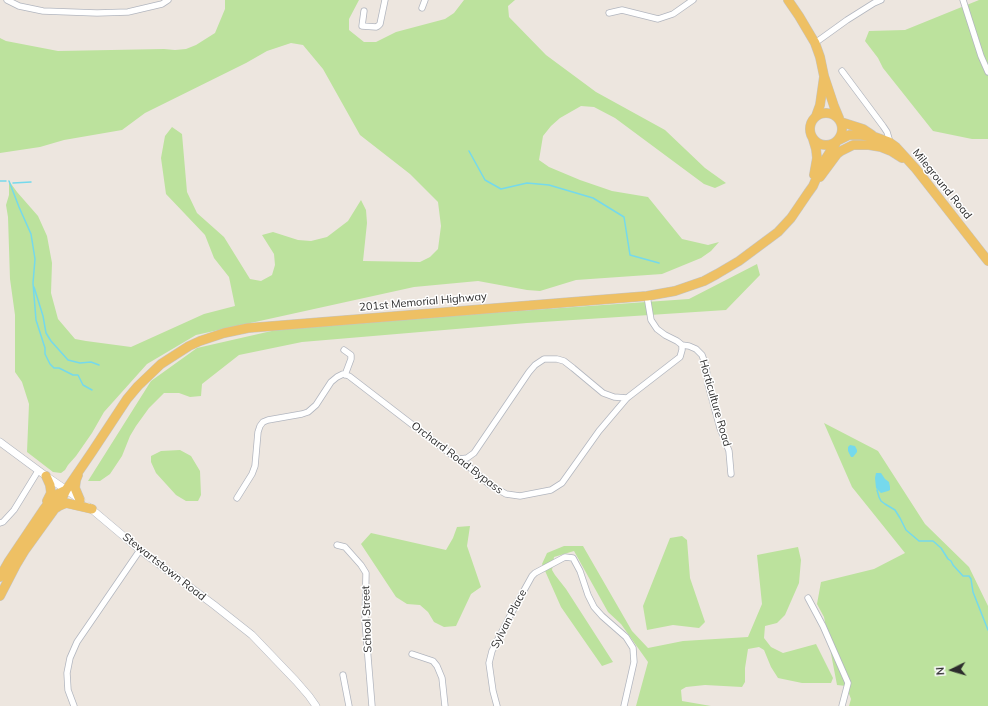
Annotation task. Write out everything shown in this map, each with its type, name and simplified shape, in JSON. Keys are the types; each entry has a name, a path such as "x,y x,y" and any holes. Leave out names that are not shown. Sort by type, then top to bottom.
{"main road":[{"path":"788,0 815,43 824,76 842,127 842,132 838,140 827,145 817,143 813,139 810,129 812,121 816,116 820,105 824,76"},
{"path":"816,116 827,112 835,115 840,120"},
{"name":"Mileground Road","path":"840,120 862,129 875,137"},
{"name":"Mileground Road","path":"838,140 849,135 861,135 875,137 890,142 916,169 988,261"},
{"name":"201st Memorial Highway","path":"813,139 816,149 813,186"},
{"name":"201st Memorial Highway","path":"0,596 16,565 48,511 54,496 66,490 127,399 149,374 161,364 189,346 224,333 248,328 647,296 675,291 717,274 739,261 778,232 791,218 813,186 823,163 838,140"},
{"path":"813,186 824,174 837,154 842,150 853,146 869,145 881,147 891,151 916,169"},
{"path":"80,500 75,488 76,480 82,466"},
{"path":"42,474 50,485 51,492 48,511"},
{"path":"48,511 66,504 92,509"},
{"name":"201st Memorial Highway","path":"0,577 9,560 48,511"}],"street":[{"path":"7,0 18,6 43,11 97,14 128,12 162,4 168,0"},
{"path":"364,11 362,26 378,26 380,24 385,0"},
{"path":"422,8 425,0"},
{"path":"609,13 622,10 658,19 673,14 693,0"},
{"path":"815,43 847,20 881,0"},
{"path":"963,0 981,56 988,72"},
{"name":"Mileground Road","path":"842,71 883,126 887,132 890,142"},
{"path":"647,296 651,320 657,329 682,345"},
{"name":"Orchard Road Bypass","path":"345,375 349,376 453,456 460,459 490,485 506,494 520,496 551,490 562,484 598,431 627,398 680,357 682,345"},
{"name":"Horticulture Road","path":"682,345 696,349 702,355 706,366 708,384 720,428 729,451 731,474"},
{"path":"237,498 252,474 255,466 258,432 260,426 263,422 268,420 308,412 316,405 331,382 343,374 345,375 351,355 344,350"},
{"path":"460,459 467,458 474,453 534,365 544,359 557,359 564,362 603,393 614,397 627,398"},
{"name":"Stewartstown Road","path":"1,443 92,509 140,550 252,635 296,681 316,706"},
{"path":"0,523 3,522 14,510 42,474"},
{"name":"School Street","path":"337,545 345,547 366,572 365,621 372,706"},
{"path":"74,706 68,690 67,673 70,658 77,642 140,550"},
{"name":"Sylvan Place","path":"497,706 489,663 492,652 532,576 565,557 573,558 580,571 588,595 594,607 626,637 633,648 634,662 624,706"},
{"path":"808,598 823,626 848,683 842,706"},
{"path":"412,654 433,661 437,666 442,678 445,706"},
{"path":"342,675 349,706"}],"green space":[{"path":"225,0 359,0 349,19 349,30 364,42 376,42 396,32 445,19 454,13 464,0 515,0 508,6 509,17 546,55 596,92 665,130 705,168 726,183 715,188 704,184 615,118 594,107 581,106 560,118 551,126 543,136 539,160 549,167 612,191 648,197 682,239 708,245 719,242 711,251 701,258 662,274 576,280 540,291 478,281 414,287 196,335 147,364 104,412 92,433 65,470 61,473 53,472 27,452 29,404 22,382 15,372 15,315 10,279 8,217 6,205 9,195 9,181 38,216 47,236 52,263 51,293 58,319 75,339 86,341 131,347 204,314 235,306 229,277 214,258 205,235 166,194 161,158 165,136 172,127 182,134 187,192 197,213 224,237 250,279 261,281 272,275 275,265 274,254 262,235 273,232 298,240 311,241 327,237 348,221 361,200 366,210 367,223 363,261 420,262 430,257 438,249 441,226 438,202 410,174 360,135 323,69 303,45 291,43 267,51 145,113 122,130 64,140 40,147 0,153 0,38 6,41 58,51 186,49 196,45 215,33 225,9"},
{"path":"979,0 988,0 988,139 972,139 933,131 883,68 878,58 865,41 869,31 905,30"},
{"path":"757,264 760,275 726,310 527,323 302,342 239,355 202,384 201,396 190,397 179,393 164,393 149,408 136,426 130,436 122,456 110,474 100,481 88,481 151,381 197,348 289,327 689,299"},
{"path":"824,423 878,451 925,524 969,567 988,606 988,706 849,706 851,699 846,686 837,685 824,617 817,604 821,582 874,569 905,553 852,487"},
{"path":"180,450 191,456 200,471 201,495 198,501 186,501 176,495 156,473 151,462 151,456 161,451"},
{"path":"470,526 467,546 481,587 471,594 456,626 444,627 434,622 428,612 420,605 407,604 396,597 361,544 371,533 446,550 457,527"},
{"path":"682,536 687,540 690,578 705,622 699,628 673,625 647,630 643,606 670,538"},
{"path":"564,546 583,546 632,631 648,648 683,641 748,637 762,604 757,555 798,547 801,560 799,583 785,615 777,623 765,626 764,638 771,647 783,653 816,644 833,678 831,683 802,683 778,678 771,667 764,650 759,647 748,649 745,668 745,682 742,687 705,685 686,687 681,690 682,701 711,706 636,706 648,662 621,624 608,612 574,551 554,557 552,570 613,662 602,666 561,607 542,564 547,553"}],"water":[{"path":"850,445 855,446 857,450 853,457 851,457 848,451 848,447"},
{"path":"876,473 881,473 889,482 890,490 881,493 876,488"}],"waterway":[{"path":"469,151 485,180 501,189 527,183 549,185 593,198 624,217 630,255 659,263"},
{"path":"0,181 6,181"},
{"path":"9,181 31,234 35,259 33,283 36,320 45,348 45,354 50,364 54,368 59,368 73,375 78,375 83,385 92,390"},
{"path":"13,183 31,182"},
{"path":"34,287 43,316 46,333 51,341 68,360 80,363 91,362 99,365"},
{"path":"877,490 881,501 895,510 906,530 919,541 933,541 941,548 948,559 963,576 969,576 971,579 973,592 988,630"}]}
